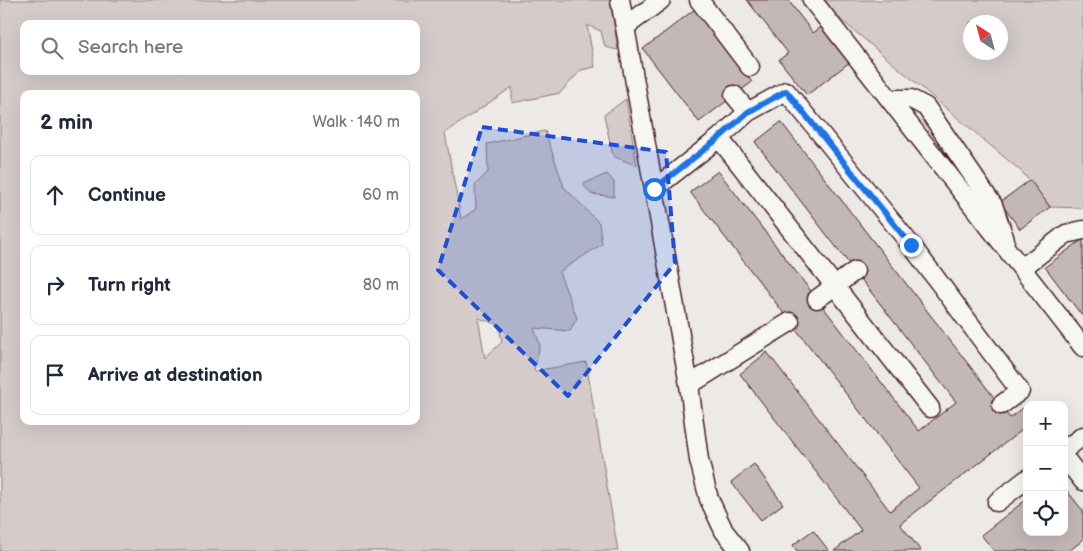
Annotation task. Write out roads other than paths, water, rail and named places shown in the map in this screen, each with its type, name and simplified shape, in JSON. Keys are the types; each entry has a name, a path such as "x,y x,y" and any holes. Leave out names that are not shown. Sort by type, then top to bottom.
{"lane":[{"path":"620,0 689,385 699,460 709,498 724,531 740,551"},
{"path":"625,27 661,0"},
{"path":"699,0 750,67"},
{"path":"812,0 1083,347"},
{"path":"654,189 719,138 748,112 786,91 911,245 1020,391 1001,405"},
{"path":"734,95 748,112"},
{"path":"890,99 911,99 926,107 993,205 1009,253"},
{"path":"719,138 930,408"},
{"path":"1022,268 1066,234 1083,230"},
{"path":"817,299 854,271"},
{"path":"689,385 790,322"},
{"path":"1068,447 1083,436"},
{"path":"1068,462 1083,481"},
{"path":"997,502 1023,483"}]}
